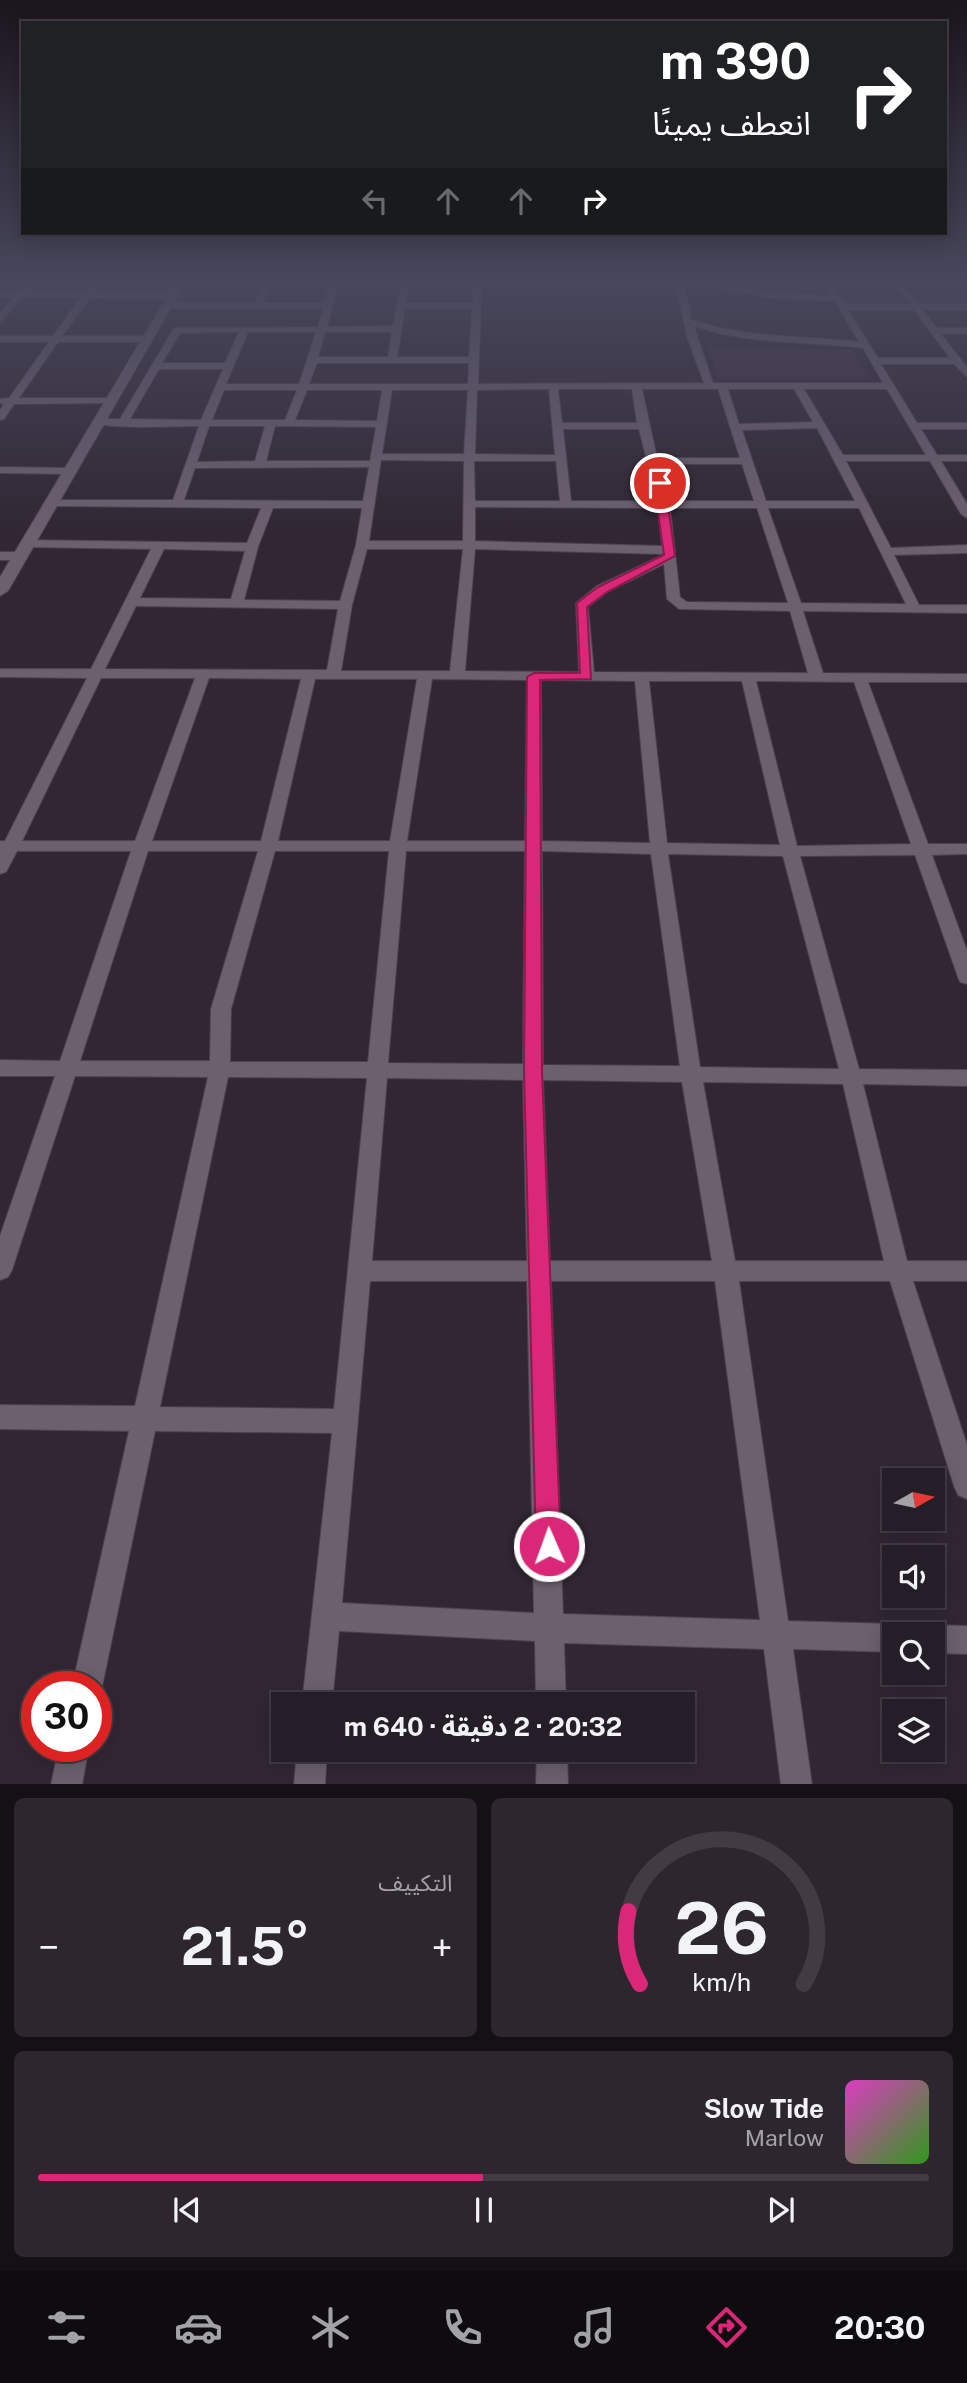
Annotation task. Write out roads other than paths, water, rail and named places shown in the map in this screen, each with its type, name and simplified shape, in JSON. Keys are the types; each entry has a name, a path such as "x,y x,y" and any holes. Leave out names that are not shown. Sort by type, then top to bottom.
{"street":[{"path":"0,417 6,401 35,363"},
{"path":"0,591 134,363"},
{"path":"123,423 159,363"},
{"path":"177,504 205,423 230,363"},
{"path":"289,423 312,363"},
{"path":"457,677 471,504 469,458 472,363"},
{"path":"702,363 709,385"},
{"path":"876,363 967,514"},
{"path":"157,366 229,366"},
{"path":"553,385 566,504"},
{"path":"636,385 643,426 655,461 664,505 674,599 677,603 684,606 967,609"},
{"path":"722,385 760,505 797,607 817,678"},
{"path":"797,385 839,458 914,607"},
{"path":"333,676 345,605 362,545 388,386"},
{"path":"221,387 891,386"},
{"path":"6,401 111,401"},
{"path":"99,422 380,425"},
{"path":"260,463 271,423"},
{"path":"735,427 820,425"},
{"path":"559,426 643,426"},
{"path":"914,426 967,426"},
{"path":"192,465 561,458"},
{"path":"839,458 967,458"},
{"path":"655,461 747,461"},
{"path":"0,470 69,471"},
{"path":"52,503 369,505"},
{"path":"471,504 861,505"},
{"path":"237,603 252,547 268,505"},
{"path":"362,545 469,545 669,553"},
{"path":"0,868 5,846 159,546"},
{"path":"0,556 24,550 159,546 252,547"},
{"path":"887,552 967,549"},
{"path":"587,677 581,606 602,589 669,553"},
{"path":"131,602 345,605"},
{"path":"0,673 967,678"},
{"path":"0,1270 141,848 203,675"},
{"path":"91,1671 220,1069 221,1009 268,847 309,676"},
{"path":"318,1692 346,1421 398,845 425,677"},
{"path":"534,677 533,1072 551,1692"},
{"path":"642,677 659,850 691,1074 726,1273 796,1784"},
{"path":"748,677 898,1270 967,1486"},
{"path":"860,678 967,977"},
{"path":"5,846 141,848 398,845 790,851 967,849"},
{"path":"0,1068 967,1078"},
{"path":"359,1271 967,1271"},
{"path":"0,1417 346,1421"},
{"path":"326,1616 551,1628 882,1638"},
{"path":"945,1639 967,1640"},
{"path":"66,1784 71,1762"},
{"path":"309,1784 311,1762"},
{"path":"552,1762 552,1784"}]}
